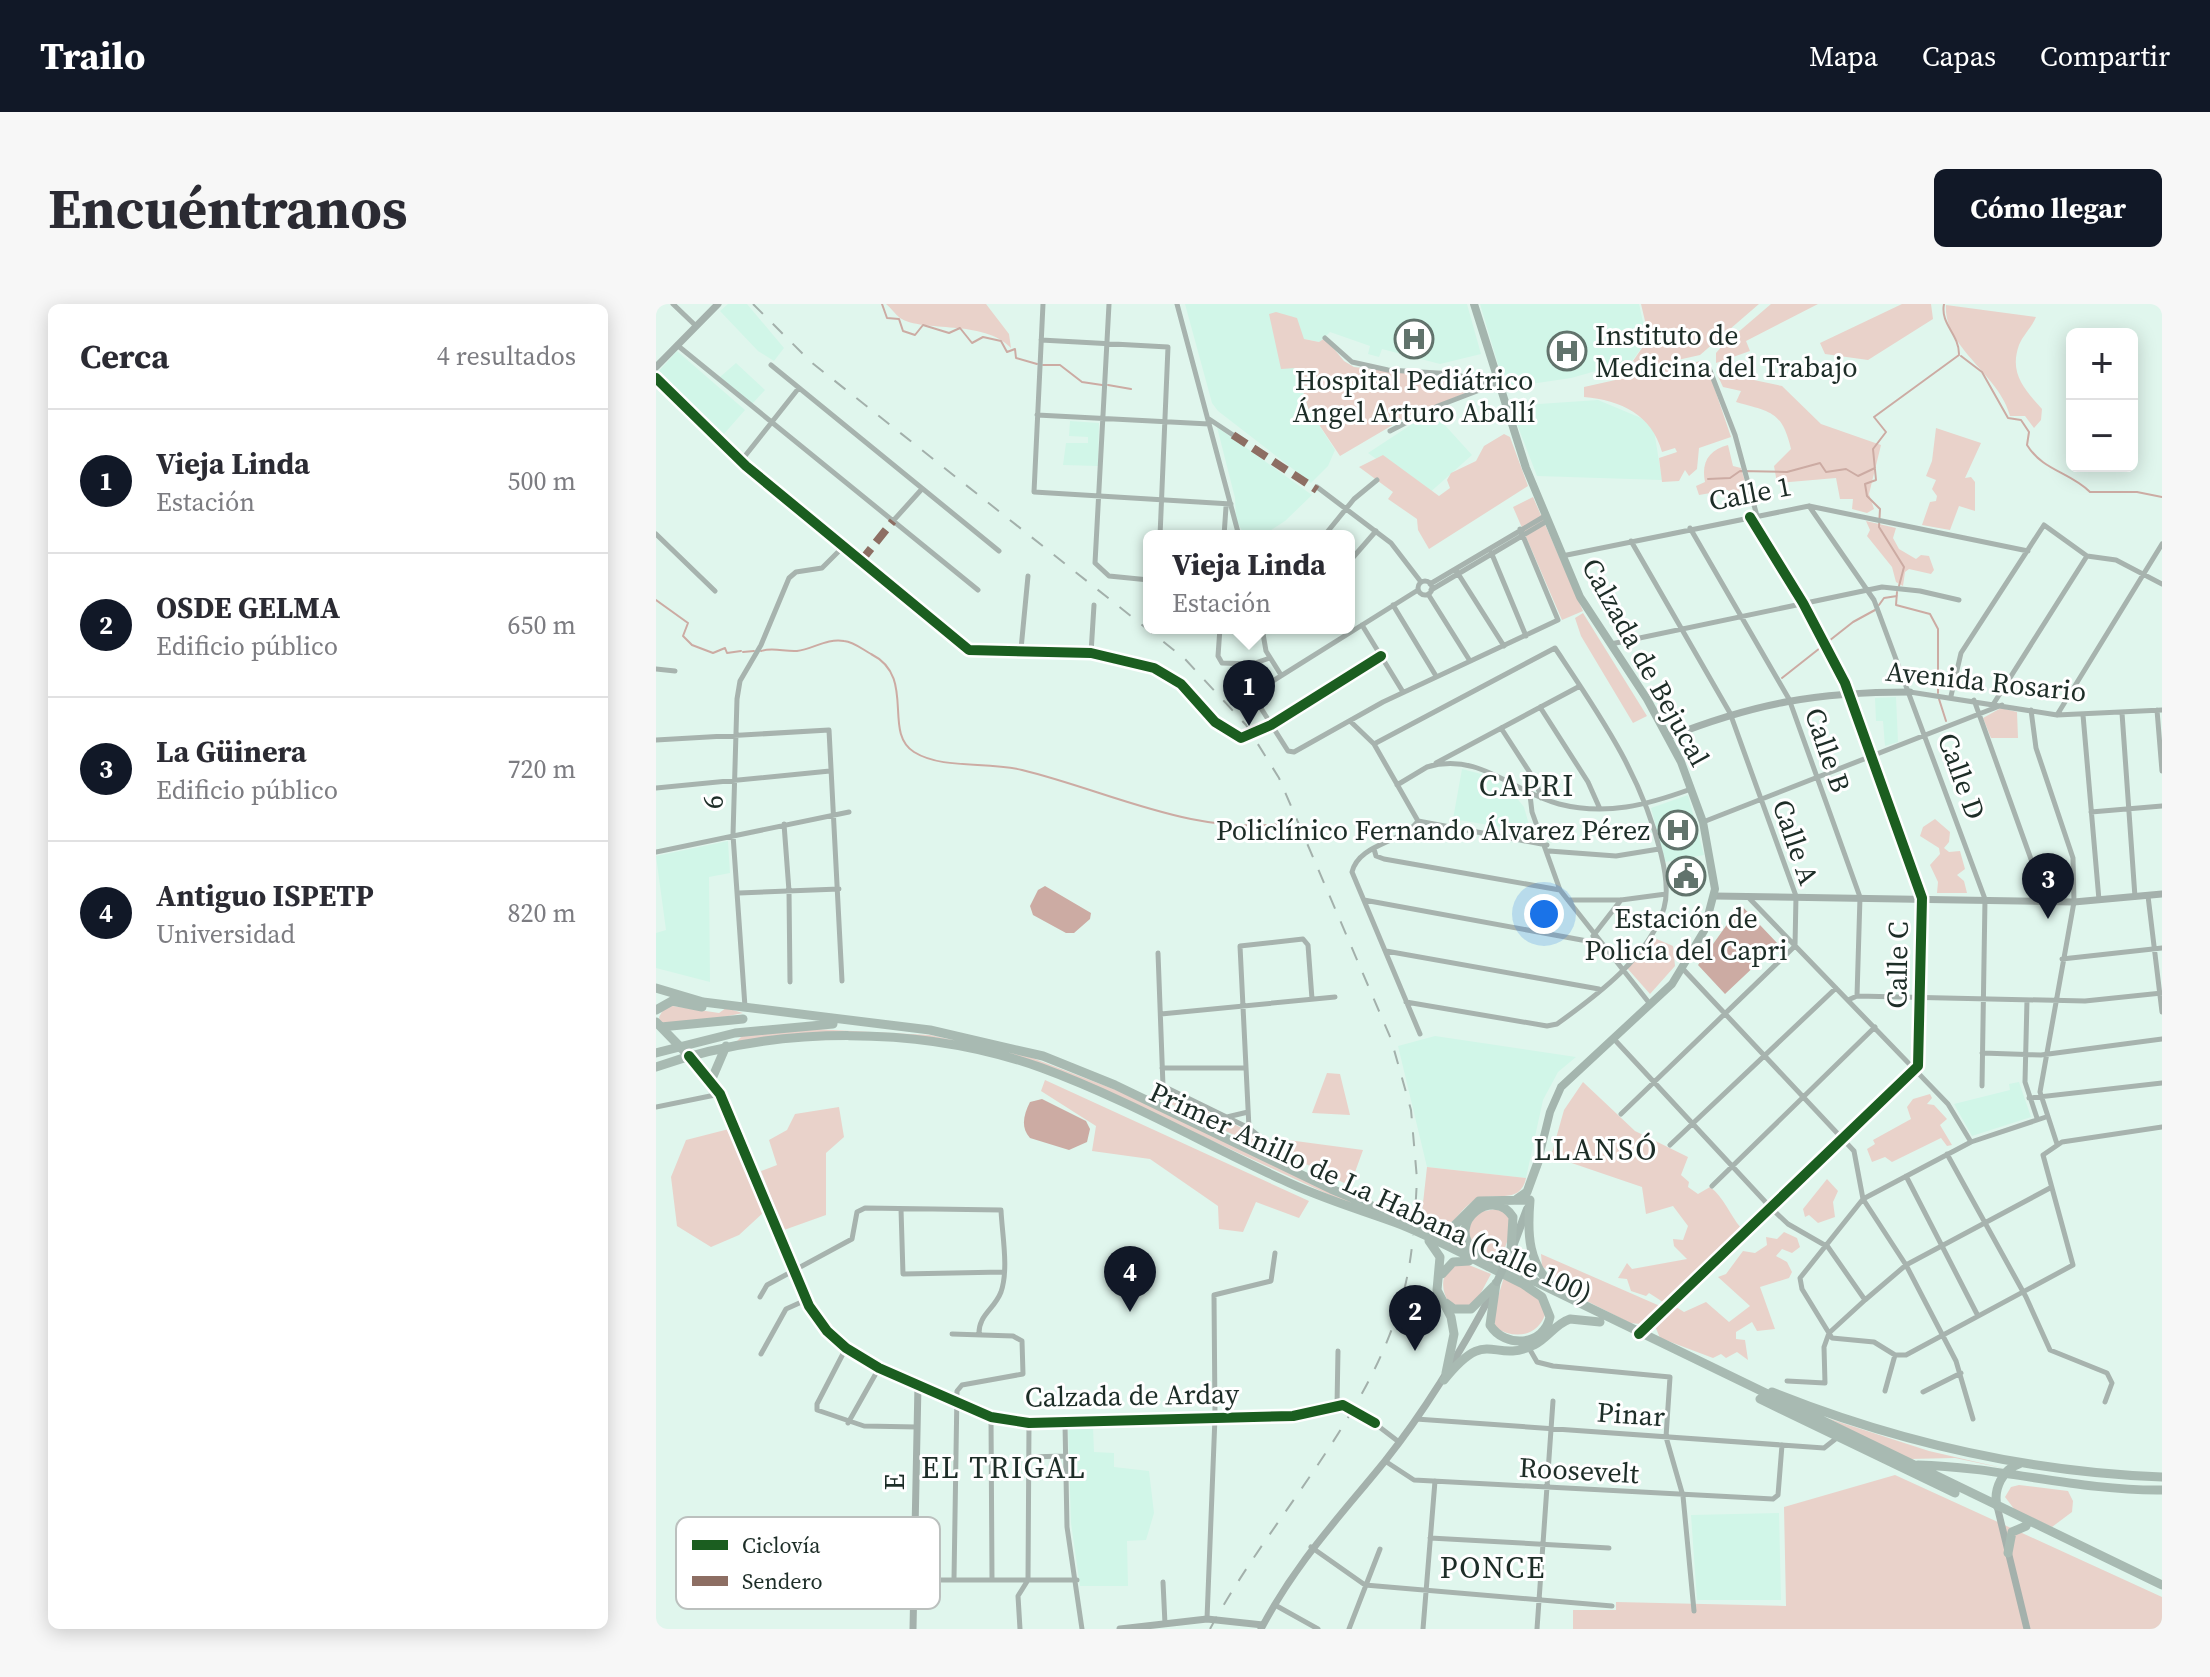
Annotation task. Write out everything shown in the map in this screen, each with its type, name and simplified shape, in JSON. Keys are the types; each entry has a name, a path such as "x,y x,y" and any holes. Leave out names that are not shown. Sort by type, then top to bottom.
{"highway":[{"path":"656,988 725,1005 860,1024"},
{"path":"656,1010 672,1001 710,1008 725,1005"},
{"path":"711,1081 724,1049 743,1019 745,1007"},
{"path":"658,1024 743,1019"},
{"path":"658,1024 689,1056"},
{"path":"656,1051 661,1041 658,1024"},
{"path":"656,1051 735,1033 860,1024"},
{"name":"Primer Anillo de La Habana (Calle 100)","path":"860,1024 930,1030 1017,1048 1079,1069 1691,1359"},
{"name":"Primer Anillo de La Habana (Calle 100)","path":"656,1067 724,1049 815,1038 928,1042 1042,1068 1107,1095 1327,1201 1424,1231 1486,1266 1600,1322 1887,1461 1997,1509"},
{"path":"679,1044 696,1052 708,1052"},
{"path":"1517,1199 1527,1192 1538,1162"},
{"path":"1424,1231 1450,1230 1464,1212 1479,1201 1530,1200 1528,1236 1533,1257 1544,1278 1570,1301"},
{"path":"1479,1256 1465,1241 1464,1227 1474,1211 1491,1205 1505,1207 1513,1217 1510,1253"},
{"path":"1424,1231 1439,1252 1437,1290 1454,1327 1453,1351 1444,1380"},
{"path":"1486,1266 1462,1260 1446,1266 1439,1286 1444,1300 1454,1309 1471,1309 1497,1283"},
{"path":"1497,1283 1490,1325 1500,1336 1521,1341 1544,1331 1550,1313 1542,1297 1520,1282"},
{"path":"1444,1380 1463,1358 1478,1349 1529,1347 1566,1320 1600,1322"},
{"path":"1691,1359 1805,1404 1917,1441 2023,1463 2162,1477"},
{"path":"1691,1359 1910,1464 2162,1592"},
{"path":"1887,1461 2031,1480 2162,1490"},
{"path":"1997,1509 1996,1491 2005,1475 2010,1467 2023,1463"},
{"path":"1997,1509 2000,1495 2008,1484 2031,1480"},
{"path":"2000,1495 2007,1509 2026,1523 2162,1585"},
{"path":"2008,1553 2012,1532 2026,1523"}],"main road":[{"name":"Calzada de Bejucal","path":"1474,304 1494,384 1580,597 1669,737 1691,789 1703,822 1714,896 1704,931 1683,969 1651,1005 1612,1037 1561,1087 1550,1112 1530,1200 1497,1283"}],"street":[{"path":"673,304 696,326"},
{"path":"656,367 718,304"},
{"path":"1043,304 1034,492 1228,506"},
{"path":"1109,304 1095,559 1099,570 1113,577 1143,580"},
{"path":"1177,304 1237,530"},
{"path":"1325,338 1352,362 1388,370 1454,374 1494,384"},
{"path":"1041,340 1168,347 1160,530"},
{"path":"677,345 771,425 978,590"},
{"path":"771,365 999,551"},
{"name":"Calle C","path":"1709,368 1742,462 1754,517 1803,603 1848,692 1922,898 1916,1071"},
{"path":"656,378 741,461 969,650 1091,653 1154,668 1181,684 1215,722 1241,738 1271,725 1381,656"},
{"path":"1474,379 1474,394"},
{"path":"1390,431 1438,406 1494,384"},
{"path":"741,461 798,389"},
{"path":"1037,415 1166,424 1209,422 1233,435"},
{"path":"1329,530 1377,480"},
{"path":"893,521 921,490"},
{"path":"1318,490 1397,549 1421,582 1430,589 1470,661"},
{"path":"1225,530 1228,506"},
{"name":"Calle 1","path":"1562,556 1809,506 2028,551"},
{"name":"Calle D","path":"1809,506 1874,600 1985,899 1982,1086"},
{"path":"1355,629 1418,590 1430,589 1546,518"},
{"path":"1951,696 1961,653 2044,525 2087,556 2110,558 2162,584"},
{"name":"Calle B","path":"1690,528 1789,699 1860,897 1857,996"},
{"path":"1355,555 1376,531"},
{"path":"1347,634 1252,694 1290,753 1403,692 1559,620 1521,532"},
{"path":"656,534 715,591"},
{"name":"Calle A","path":"1631,541 1730,713 1796,896 1795,946"},
{"path":"2057,715 2162,544"},
{"name":"6","path":"745,1007 733,835 733,782 740,681 793,574 822,568 844,546"},
{"path":"1490,550 1526,636"},
{"path":"1994,703 2087,556"},
{"path":"1457,571 1504,646"},
{"path":"1021,649 1028,576"},
{"path":"1418,590 1421,582"},
{"path":"1610,644 1865,590 1899,589 1959,600"},
{"path":"1091,653 1094,605"},
{"path":"1393,605 1436,676"},
{"path":"1362,625 1403,692"},
{"path":"1220,634 1219,659 1228,664 1252,664 1270,658"},
{"path":"1264,634 1270,658 1281,675"},
{"path":"1374,744 1555,648 1617,742 1647,805 1660,849 1666,894 1665,907 1651,935 1621,970 1551,1026 1406,1002"},
{"path":"656,669 675,671"},
{"path":"1397,785 1580,686"},
{"name":"Avenida Rosario","path":"1669,737 1730,713 1789,699 1848,692 1910,692 1951,696 2057,715 2160,710"},
{"path":"1973,699 2046,901"},
{"path":"1703,822 2002,705"},
{"path":"1540,707 1588,782 1601,810"},
{"path":"2031,710 2036,748 2073,858 2074,902 2045,1054 2040,1098 2057,1144"},
{"path":"2160,710 2162,770"},
{"path":"2122,713 2135,897"},
{"path":"2083,715 2099,900"},
{"path":"1350,721 1374,744 1418,821 1548,848 1616,856 1660,849"},
{"path":"1501,728 1536,782 1541,798"},
{"path":"656,740 829,730 842,981"},
{"path":"1427,767 1450,762 1481,767 1530,795 1601,810 1647,805 1691,789"},
{"path":"656,788 830,771"},
{"path":"1530,795 1532,812 1548,848 1560,890 1593,936 1651,1005"},
{"path":"2091,812 2162,806"},
{"path":"656,852 849,812"},
{"path":"1418,821 1410,830 1374,849 1353,866 1352,875 1420,1034"},
{"path":"784,824 789,891 790,982"},
{"path":"1374,849 1376,856 1384,859 1560,890"},
{"path":"739,893 839,889"},
{"path":"1567,900 1621,900 1666,894"},
{"path":"1714,896 2074,902 2162,894"},
{"path":"1748,896 1948,1104 1971,1142"},
{"path":"2148,896 2162,1012"},
{"path":"1363,900 1600,943"},
{"path":"1593,936 1621,900"},
{"path":"1249,1128 1240,946 1296,937 1308,945 1312,999"},
{"path":"1621,1114 1795,946"},
{"path":"2062,959 2162,948"},
{"path":"1385,951 1599,989"},
{"path":"1156,1105 1163,1086 1158,953"},
{"path":"1683,969 1845,1138 1856,1156 1863,1199 1906,1265 1944,1336 1961,1373 1973,1419"},
{"path":"1670,1145 1836,988"},
{"path":"1848,1000 1857,996 2091,1001 2161,993"},
{"path":"1161,1014 1335,997"},
{"path":"2027,1000 2025,1082 2037,1118"},
{"path":"1712,1186 1875,1027"},
{"path":"1612,1037 1772,1209 1788,1224 1825,1246 1865,1300"},
{"path":"1982,1053 2045,1054 2162,1039"},
{"name":"Calzada de Arday","path":"689,1056 720,1094 815,1317 846,1348 879,1368 991,1417 1029,1423 1307,1415 1337,1405"},
{"path":"1162,1068 1245,1068"},
{"path":"1639,1334 1916,1071"},
{"path":"2029,1098 2162,1083"},
{"path":"1163,1086 1249,1128 1260,1137 1258,1153"},
{"path":"656,1107 720,1094"},
{"path":"1227,1117 1248,1112"},
{"path":"2046,1117 1971,1142 1863,1199 1802,1274 1800,1285 1829,1333 1840,1341 1879,1343 1895,1355 1906,1355 2073,1265 2075,1260 2042,1158 2057,1144 2162,1127"},
{"path":"1947,1154 2052,1352 2107,1373 2112,1383 2105,1402"},
{"path":"1906,1176 1978,1316"},
{"path":"1787,1381 1825,1383 1824,1347 1829,1333 1865,1300 1906,1265 2050,1188"},
{"path":"760,1297 767,1285 852,1239 857,1212 865,1208 1001,1210 1001,1292 981,1318 979,1335"},
{"path":"901,1209 903,1274 1003,1272"},
{"path":"1207,1619 1215,1417 1214,1295 1271,1281 1275,1253"},
{"name":"Calzada de Bejucal","path":"1262,1627 1311,1547 1385,1461 1444,1380 1497,1283"},
{"path":"761,1354 786,1309 806,1300"},
{"path":"952,1334 1013,1336 1022,1341 1023,1374 962,1385 954,1400 954,1579"},
{"path":"1529,1347 1540,1363 1566,1368 1650,1372 1671,1378 1666,1437 1683,1496 1694,1611"},
{"path":"846,1348 817,1404 819,1412 848,1423 917,1427"},
{"path":"1338,1351 1337,1405 1350,1407 1399,1442"},
{"path":"1885,1391 1895,1355"},
{"path":"848,1423 879,1368"},
{"path":"1923,1392 1961,1373"},
{"name":"E","path":"916,1517 918,1384"},
{"path":"1537,1629 1553,1401"},
{"path":"991,1417 992,1580"},
{"name":"Pinar","path":"1416,1419 1824,1448 1838,1437"},
{"path":"1018,1596 1028,1580 1029,1423"},
{"path":"1065,1424 1067,1527 1082,1629"},
{"name":"Roosevelt","path":"1385,1461 1414,1480 1683,1496 1776,1498 1782,1445"},
{"path":"1029,1457 1064,1456"},
{"path":"1423,1629 1435,1481"},
{"path":"1997,1509 2027,1629"},
{"path":"1430,1538 1609,1548"},
{"path":"1311,1547 1365,1585 1612,1606"},
{"path":"1349,1629 1380,1549"},
{"path":"940,1579 1077,1580"},
{"path":"1009,1580 1018,1596 1020,1629"},
{"path":"1163,1582 1165,1624"},
{"path":"1274,1605 1318,1629"},
{"name":"E","path":"913,1629 914,1609"},
{"path":"1120,1629 1207,1619 1262,1627"}],"shaded area":[{"path":"728,304 747,304 784,348 774,361 758,351 720,311"},
{"path":"886,304 986,304 1009,334 1011,348 986,333 910,322 900,318"},
{"path":"1185,304 1467,304 1481,354 1440,364 1382,349 1379,357 1368,354 1370,346 1330,332 1320,342 1304,339 1296,368 1308,408 1335,450 1328,466 1311,483 1218,411 1212,403"},
{"name":"Instituto de Medicina del Trabajo","path":"1480,304 1639,304 1647,340 1632,361 1571,378 1505,388"},
{"path":"1641,304 1759,304 1700,355 1642,368 1633,361 1649,338"},
{"path":"1771,304 1818,304 1746,341 1750,351 1716,363 1716,353 1722,346"},
{"path":"1902,304 1931,304 1933,319 1868,360 1825,354 1820,343"},
{"path":"1946,305 2036,317 2016,355 2020,380 2042,409 2041,420 2034,428 2025,416 2010,416 1995,387 1953,334 1947,320"},
{"path":"1276,312 1297,318 1304,339 1319,342 1325,338 1344,361 1354,367 1468,380 1471,391 1408,416 1340,456 1308,408 1296,368 1281,369 1269,314"},
{"path":"677,351 745,410 723,435 657,373"},
{"path":"1705,360 1731,437 1699,448 1697,469 1689,476 1685,470 1679,481 1662,482 1659,458 1677,452 1675,448 1662,452 1651,428 1643,419 1622,406 1584,397 1584,387"},
{"path":"736,363 765,390 752,404 720,377"},
{"path":"1720,368 1735,376 1782,386 1821,424 1881,445 1869,494 1874,509 1867,513 1852,509 1853,499 1840,499 1836,478 1777,483 1774,466 1791,449 1784,427 1766,411 1736,402 1741,391 1723,387 1716,372"},
{"path":"1598,400 1641,418 1654,430 1662,480 1537,476 1510,406"},
{"path":"1432,411 1472,455 1427,495 1368,453"},
{"path":"1070,421 1099,423 1098,466 1063,465 1066,443 1088,443 1088,437 1069,436"},
{"path":"1217,427 1312,495 1271,530 1242,530 1236,520 1235,498"},
{"path":"1936,428 1981,443 1965,478 1971,477 1975,482 1975,511 1959,506 1950,530 1922,525 1930,502 1936,501 1937,496 1932,489 1936,480 1926,476 1932,461"},
{"path":"1504,434 1510,437 1528,486 1429,549 1418,530 1417,519 1388,499 1393,492 1359,467 1383,455 1439,496 1450,488 1447,480 1451,473 1476,461 1484,446"},
{"path":"1728,445 1733,466 1741,468 1749,495 1732,496 1728,490 1699,495 1696,486 1705,482 1704,468 1708,458"},
{"path":"1533,497 1583,611 1562,620 1513,507"},
{"path":"1866,521 1896,528 1893,538 1899,549 1916,559 1921,555 1929,556 1934,570 1931,574 1909,569 1905,572 1903,586 1896,582 1892,567 1867,536 1870,530"},
{"path":"1583,613 1647,716 1633,723 1581,636 1575,618"},
{"path":"1896,697 1898,742 1885,746 1883,721 1876,721 1875,698"},
{"path":"2001,708 2017,712 2018,738 1991,738 1983,718"},
{"path":"1462,769 1489,776 1511,791 1524,807 1531,832 1453,819"},
{"name":"Policlínico Fernando Álvarez Pérez","path":"1688,795 1704,855 1665,862 1651,808"},
{"path":"1935,819 1950,832 1949,842 1944,848 1949,852 1960,851 1965,869 1957,875 1964,881 1967,893 1937,893 1938,882 1930,865 1940,854 1939,848 1920,836 1923,827"},
{"path":"728,841 730,873 709,877 710,982 656,968 656,933 666,930 656,856"},
{"path":"1045,886 1091,913 1090,919 1074,933 1066,933 1033,915 1030,906 1038,890"},
{"path":"1741,905 1778,944 1725,994 1698,965"},
{"path":"1652,937 1673,946 1675,966 1650,994 1627,968"},
{"path":"666,1005 719,1013 726,1008 743,1013 674,1027 660,1022 659,1017"},
{"path":"814,1029 930,1035 1030,1057 1129,1095 1390,1218 1338,1199 1068,1074 928,1039 737,1041 742,1036"},
{"path":"1435,1036 1576,1057 1558,1072 1543,1100 1526,1178 1427,1167 1398,1046"},
{"path":"1327,1073 1340,1074 1350,1115 1312,1113"},
{"path":"1045,1080 1309,1201 1299,1218 1256,1202 1243,1232 1219,1229 1218,1206 1150,1159 1092,1151 1096,1126 1041,1091"},
{"path":"1583,1082 1635,1131 1688,1157 1681,1175 1689,1182 1688,1187 1698,1194 1710,1187 1741,1228 1663,1302 1649,1293 1646,1296 1631,1291 1627,1279 1618,1278 1627,1263 1632,1269 1687,1259 1674,1246 1673,1239 1683,1240 1688,1226 1673,1206 1646,1214 1642,1187 1551,1156 1564,1110"},
{"path":"2019,1082 2031,1117 1972,1136 1954,1104 2010,1090 2009,1084"},
{"path":"1171,1093 1254,1134 1256,1141 1252,1144 1169,1103 1166,1097"},
{"path":"1930,1094 1932,1098 1927,1104 1934,1105 1947,1119 1940,1125 1952,1145 1947,1146 1941,1138 1892,1162 1885,1157 1872,1162 1867,1149 1875,1144 1873,1140 1911,1119 1907,1107 1913,1099"},
{"path":"1042,1099 1086,1121 1090,1129 1087,1142 1069,1150 1030,1138 1024,1125 1026,1111 1030,1102"},
{"path":"839,1107 844,1137 826,1153 826,1215 784,1230 761,1171 777,1165 769,1140 787,1130 795,1114"},
{"path":"729,1129 765,1211 739,1235 711,1247 677,1226 671,1177 686,1140"},
{"path":"1273,1138 1363,1150 1350,1186 1272,1147"},
{"path":"1427,1167 1526,1178 1518,1192 1480,1198 1466,1207 1449,1225 1421,1221"},
{"path":"1827,1179 1838,1191 1833,1202 1835,1217 1818,1223 1809,1215 1805,1217 1803,1209"},
{"path":"1502,1208 1513,1225 1502,1256 1496,1259 1469,1242 1468,1223 1479,1212"},
{"path":"1784,1232 1797,1238 1800,1247 1792,1253 1782,1249 1776,1256 1787,1262 1792,1272 1789,1278 1760,1287 1775,1329 1757,1331 1752,1322 1736,1332 1736,1339 1745,1340 1748,1360 1737,1352 1726,1358 1721,1354 1713,1358 1660,1338 1655,1326 1673,1305 1684,1312 1706,1302 1729,1322 1750,1306 1718,1277 1726,1274 1743,1251 1755,1253 1767,1245 1766,1237 1777,1239"},
{"path":"1541,1254 1660,1306 1640,1324 1630,1323 1573,1294 1542,1266"},
{"path":"1464,1263 1491,1274 1477,1300 1466,1308 1449,1303 1443,1283 1451,1268"},
{"path":"1504,1277 1539,1297 1546,1312 1538,1326 1526,1334 1511,1334 1496,1328 1492,1317"},
{"path":"1827,1418 1929,1451 2007,1469 1955,1458 1909,1459"},
{"path":"1068,1427 1093,1427 1094,1452 1114,1453 1114,1467 1149,1471 1154,1513 1146,1540 1127,1541 1128,1586 1080,1586 1071,1523"},
{"path":"1895,1475 2162,1597 2162,1629 1573,1629 1573,1610 1616,1610 1616,1602 1786,1606 1784,1507"},
{"path":"2019,1485 2068,1491 2073,1501 2072,1512 2052,1527 2015,1510 2005,1497 2011,1487"},
{"path":"1779,1513 1781,1600 1697,1600 1691,1515"}],"waterway":[{"path":"882,304 887,318 899,319 903,331 915,335 923,325 949,333 960,328 972,343 983,337 1001,341 1007,352 1015,349 1016,358 1037,364"},
{"path":"1944,304 1943,311 1959,354"},
{"path":"1899,586 1904,567 1879,527 1880,509 1867,496 1865,484 1876,480 1873,449 1886,432 1874,417 1959,355"},
{"path":"1961,356 1982,372 2008,418 2021,420 2029,432 2027,445 2049,466 2090,492 2137,492 2162,497"},
{"path":"1043,365 1060,365 1082,382 1102,385"},
{"path":"1108,385 1131,389"},
{"path":"1708,479 1730,478 1740,471 1787,472 1820,463 1826,472 1846,469 1858,476 1875,468"},
{"path":"1897,592 1896,605 1930,614 1938,629 1938,693"},
{"path":"1879,605 1884,598 1897,596"},
{"path":"656,600 688,623 683,636 692,645 713,653 725,648 727,653 741,651"},
{"path":"1782,678 1853,622 1875,610"},
{"path":"761,651 797,651 838,640 871,654 885,664 893,676 900,731 905,743 926,758 1009,767 1153,810 1219,824 1253,826 1287,823"},
{"path":"743,652 754,651"},
{"path":"1939,699 1946,721"}],"railway":[{"path":"753,304 811,362 1143,626"},
{"path":"1154,634 1185,659 1246,725 1279,778 1391,1039 1411,1110 1417,1179 1415,1216"},
{"path":"1210,1629 1362,1393 1386,1343 1404,1291 1413,1235"}],"marked path":[{"path":"1233,435 1317,490"},
{"path":"861,561 893,521"}],"cycle path":[{"path":"656,378 746,466 969,650 1091,653 1154,668 1181,684 1215,722 1241,738 1271,725 1381,656"},
{"path":"1639,1334 1918,1066 1922,898 1845,683 1803,603 1750,517"},
{"path":"689,1056 720,1094 809,1306 827,1331 846,1348 879,1368 991,1417 1029,1423 1293,1416 1343,1405 1375,1423"}],"place":[{"name":"Hospital Pediátrico Ángel Arturo Aballí","path":"1414,339"},
{"name":"Instituto de Medicina del Trabajo","path":"1567,351"},
{"name":"Vieja Linda","path":"1249,726"},
{"name":"Policlínico Fernando Álvarez Pérez","path":"1678,830"},
{"name":"Estación de Policía del Capri","path":"1686,876"},
{"name":"La Güinera","path":"2048,919"},
{"name":"Antiguo ISPETP","path":"1130,1312"},
{"name":"OSDE GELMA","path":"1415,1351"}],"district":[{"name":"CAPRI","path":"1527,786"},
{"name":"LLANSÓ","path":"1596,1150"},
{"name":"EL TRIGAL","path":"1004,1468"},
{"name":"PONCE","path":"1493,1568"}]}
